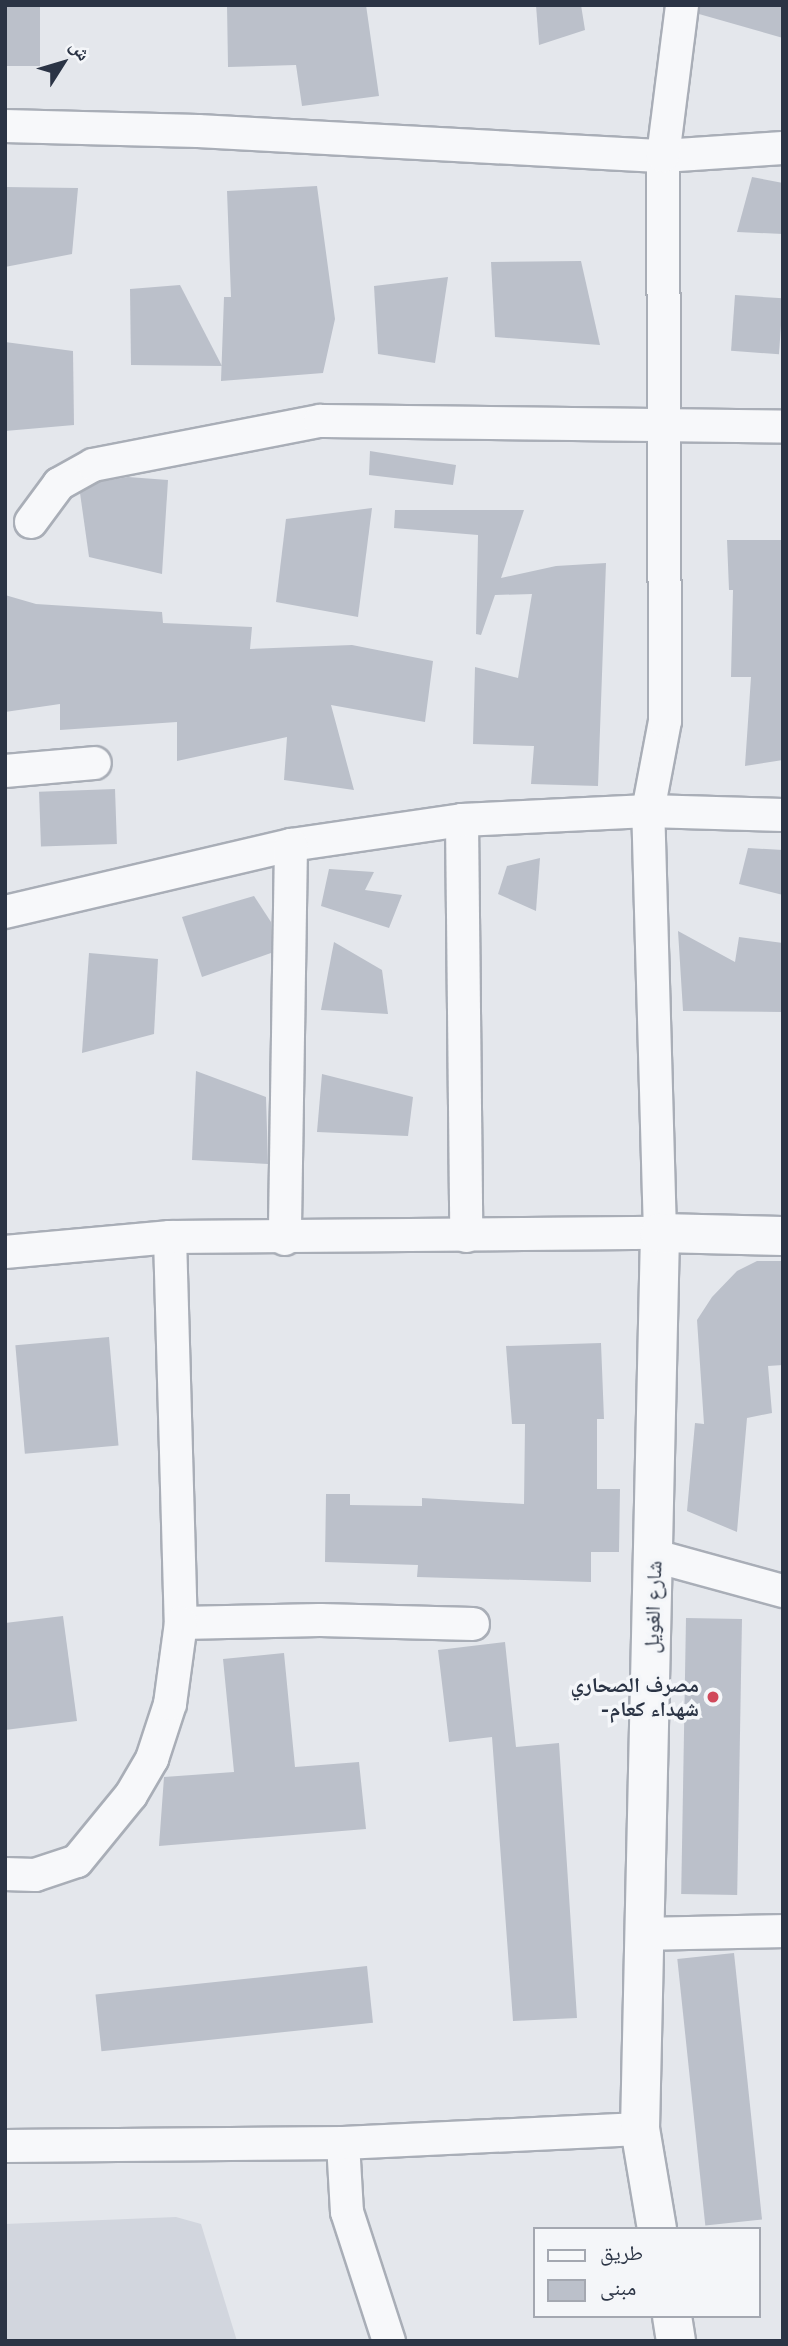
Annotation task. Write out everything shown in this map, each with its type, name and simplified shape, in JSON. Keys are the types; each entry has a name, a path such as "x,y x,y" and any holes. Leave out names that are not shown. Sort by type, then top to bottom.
{"street":[{"path":"660,1233 648,811 665,721 667,422 663,156 682,5"},
{"path":"5,127 198,131 663,156 783,148"},
{"path":"32,522 59,484 93,465 320,421 667,422 783,427"},
{"path":"5,771 95,763"},
{"path":"5,912 291,845 462,820 648,811 783,815"},
{"path":"462,820 466,1236"},
{"path":"285,1239 291,845"},
{"path":"5,1252 170,1237 285,1239 660,1233 783,1236"},
{"name":"شارع الغويل","path":"657,2227 640,2129 643,1934 655,1556 660,1233"},
{"path":"5,1874 35,1875 77,1861 131,1795 152,1759 170,1704 181,1623 170,1237"},
{"path":"655,1556 783,1591"},
{"path":"181,1623 320,1620 473,1624"},
{"path":"643,1934 783,1931"},
{"path":"5,2146 343,2143 640,2129"},
{"path":"343,2143 347,2211 389,2341"},
{"path":"672,2318 676,2341"}],"shaded area":[{"path":"176,2217 201,2224 237,2341 5,2341 5,2224"}],"building":[{"path":"5,5 40,5 40,66 5,66"},
{"path":"227,5 366,5 379,96 302,106 296,65 228,67"},
{"path":"536,5 581,5 585,30 539,45"},
{"path":"700,5 783,5 783,38 699,14"},
{"path":"752,177 783,183 783,234 737,232"},
{"path":"317,186 335,319 323,373 221,381 224,297 231,297 227,191"},
{"path":"5,187 78,188 72,254 5,267"},
{"path":"581,261 600,345 495,337 491,262"},
{"path":"448,277 435,363 378,354 374,286"},
{"path":"180,285 222,366 131,365 130,289"},
{"path":"735,295 783,298 779,354 731,351"},
{"path":"5,342 73,351 74,425 5,431"},
{"path":"370,451 456,465 453,485 369,475"},
{"path":"128,477 168,480 162,574 89,557 80,493 99,482"},
{"path":"372,508 358,617 276,602 286,519"},
{"path":"395,510 524,510 501,578 556,566 606,563 598,786 531,784 534,746 473,744 475,667 518,678 532,594 495,595 481,635 476,634 478,535 394,528"},
{"path":"727,540 783,540 783,760 745,766 751,677 731,677 733,590 729,590"},
{"path":"5,595 36,604 162,612 163,623 252,627 250,649 352,645 433,661 425,722 331,705 354,790 284,780 287,737 177,761 177,722 60,730 60,704 5,712"},
{"path":"115,789 117,844 41,847 39,792"},
{"path":"748,848 783,850 783,895 739,884"},
{"path":"540,858 536,911 498,894 507,866"},
{"path":"329,869 374,872 365,890 402,895 389,928 321,906"},
{"path":"254,896 271,922 271,953 202,977 182,917"},
{"path":"678,931 735,962 739,937 783,943 783,1012 683,1011"},
{"path":"334,942 382,970 388,1014 321,1010"},
{"path":"89,953 158,959 154,1034 82,1053"},
{"path":"196,1071 266,1097 268,1164 192,1160"},
{"path":"322,1074 413,1097 408,1136 317,1132"},
{"path":"757,1261 783,1261 783,1365 768,1366 772,1413 747,1418 737,1532 687,1511 695,1423 704,1424 697,1320 712,1297 737,1271"},
{"path":"109,1337 118,1446 25,1454 15,1345"},
{"path":"601,1343 604,1419 597,1419 597,1489 620,1489 619,1552 591,1552 591,1582 417,1577 418,1565 325,1562 326,1494 350,1494 350,1505 422,1506 422,1498 524,1504 525,1424 512,1424 506,1346"},
{"path":"63,1616 77,1721 5,1730 5,1623"},
{"path":"686,1618 742,1619 737,1895 681,1894"},
{"path":"505,1642 516,1747 559,1743 577,2018 513,2021 492,1737 449,1742 438,1650"},
{"path":"284,1653 295,1767 359,1762 366,1829 159,1846 164,1777 234,1772 223,1659"},
{"path":"734,1953 762,2220 705,2225 677,1959"},
{"path":"367,1966 373,2023 101,2051 95,1995"}],"place":[{"name":"مصرف الصحاري -شهداء كعام","path":"713,1697"}]}
